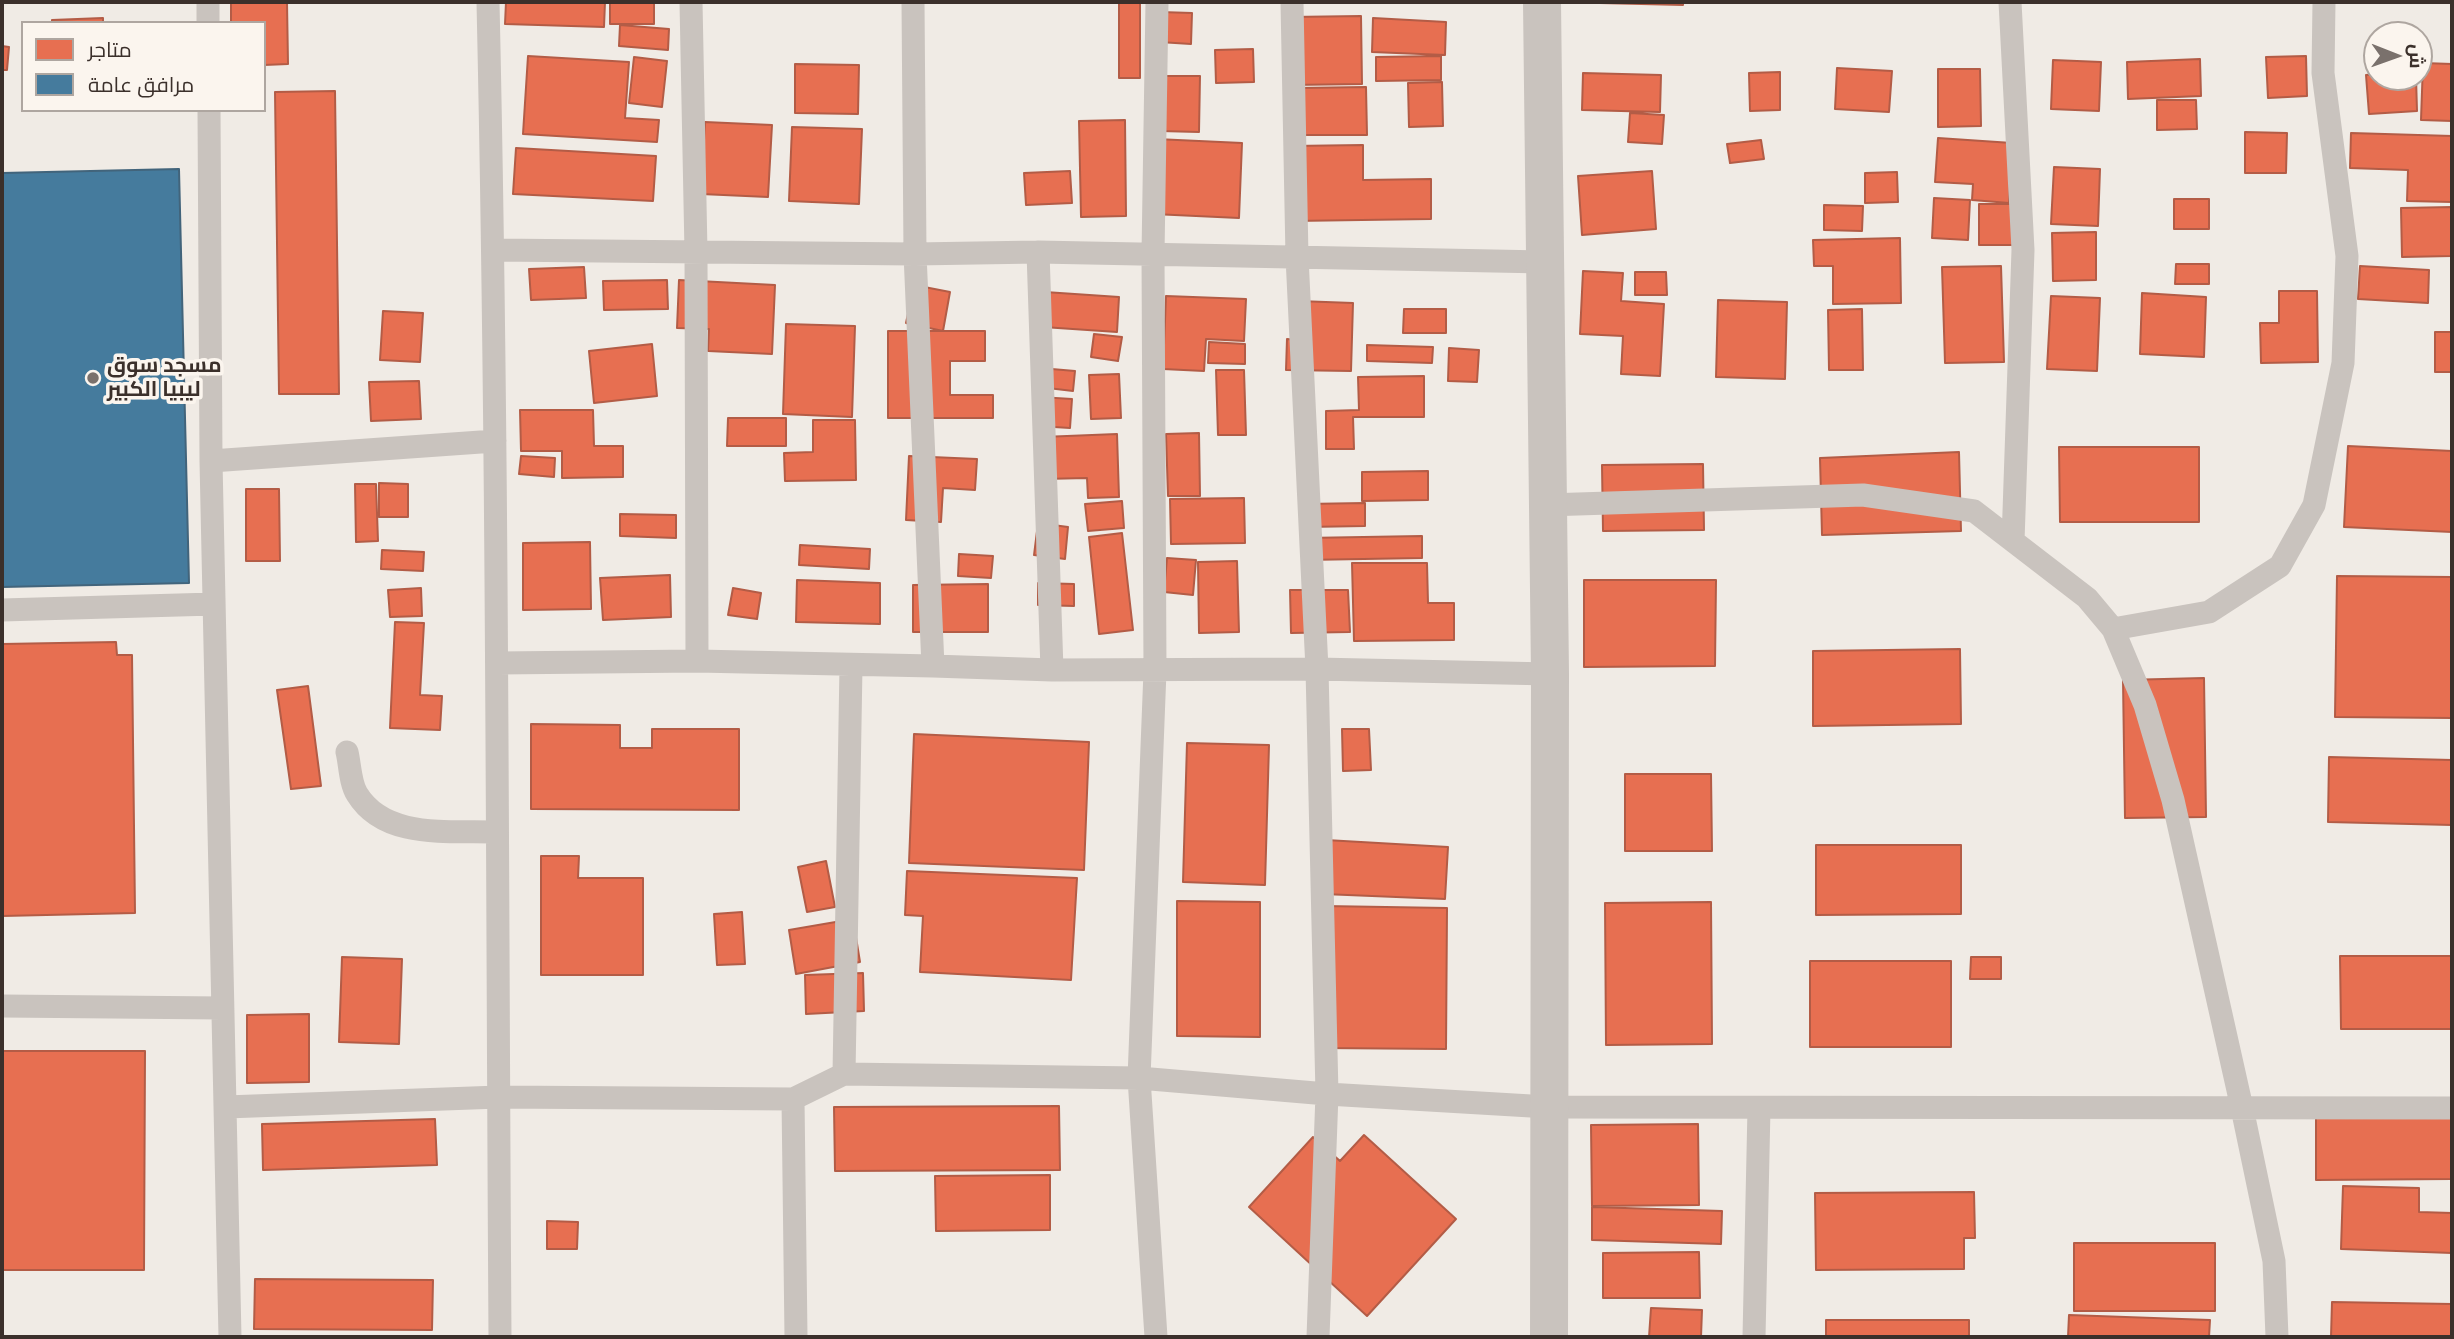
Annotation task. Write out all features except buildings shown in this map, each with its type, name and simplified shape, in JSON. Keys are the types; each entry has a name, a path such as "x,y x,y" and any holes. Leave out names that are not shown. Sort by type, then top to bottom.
{"street":[{"path":"1542,2 1550,674 1549,1337"}],"lane":[{"path":"208,2 208,21"},
{"path":"488,2 494,250 498,663 496,832 500,1337"},
{"path":"691,2 696,252 696,662"},
{"path":"913,2 915,254 933,666"},
{"path":"1156,1337 1139,1078 1155,671 1153,254 1157,2"},
{"path":"1292,2 1297,257 1317,669 1327,1094 1318,1337"},
{"path":"2010,2 2023,250 2012,541"},
{"path":"2113,629 2209,612 2280,566 2314,505 2343,363 2347,256 2323,72 2324,2"},
{"path":"209,112 211,461 230,1337"},
{"path":"494,250 915,254 1038,251 1544,262"},
{"path":"1038,251 1052,670"},
{"path":"211,461 495,442"},
{"path":"1546,505 1863,495 1974,511 2087,598 2113,629 2146,705 2174,800 2274,1261 2277,1337"},
{"path":"2,610 214,604"},
{"path":"498,663 696,662 1052,670 1317,669 1550,674"},
{"path":"844,1074 851,666"},
{"path":"347,752 356,793 377,817 404,828 496,832"},
{"path":"2,1006 222,1008"},
{"path":"226,1107 499,1097 793,1099 844,1074 1139,1078 1327,1094 1548,1107 2452,1108"},
{"path":"793,1099 796,1337"},
{"path":"1754,1337 1759,1108"}],"place":[{"name":"مسجد سوق ليبيا الكبير","path":"93,378"}]}
